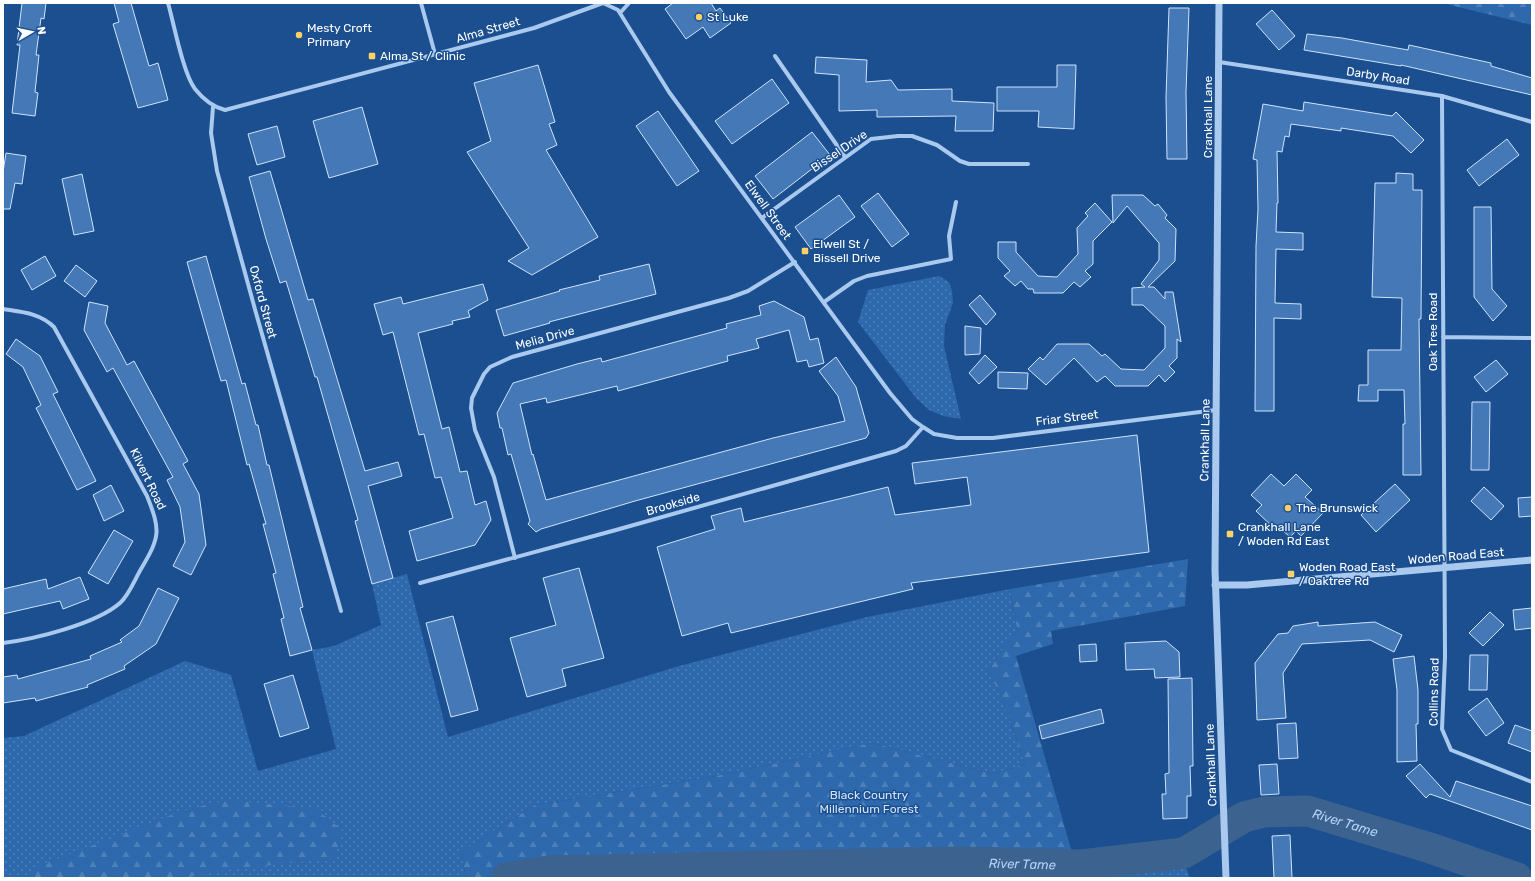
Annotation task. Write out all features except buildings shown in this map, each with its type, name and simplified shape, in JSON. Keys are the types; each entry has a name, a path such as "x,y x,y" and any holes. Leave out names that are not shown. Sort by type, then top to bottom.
{"street":[{"path":"168,3 189,76 195,89 213,107"},
{"path":"421,3 435,54"},
{"path":"603,3 620,12 629,3"},
{"name":"Alma Street","path":"213,107 225,110 555,22 603,3"},
{"name":"Crankhall Lane","path":"1219,3 1216,585 1226,878"},
{"name":"Elwell Street","path":"620,12 669,92 890,393 912,419 922,427"},
{"path":"775,56 845,157"},
{"name":"Darby Road","path":"1219,62 1442,96 1532,122"},
{"name":"Oak Tree Road","path":"1442,96 1444,568"},
{"name":"Oxford Street","path":"213,107 211,132 217,171 256,314 341,611"},
{"name":"Bissel Drive","path":"762,218 871,139 912,136 937,145 960,161 969,164 1028,164"},
{"path":"824,302 854,281 867,276 951,259 949,236 956,202"},
{"name":"Melia Drive","path":"514,558 494,477 475,430 473,419 472,398 477,384 490,367 512,357 729,298 748,291 795,262"},
{"name":"Kilvert Road","path":"3,309 36,315 46,319 54,327 147,496 157,521 155,545 122,601 111,610 60,630 3,643"},
{"path":"1443,337 1532,338"},
{"name":"Friar Street","path":"922,427 945,437 993,438 1216,410"},
{"name":"Brookside","path":"420,583 896,451 906,446 922,427"},
{"name":"Woden Road East","path":"1216,585 1254,585 1532,560"},
{"name":"Collins Road","path":"1444,568 1442,729 1445,740 1451,750 1532,782"}],"green space":[{"path":"1442,3 1532,3 1532,25"},
{"path":"939,276 949,282 952,291 953,303 945,325 944,346 961,419 943,416 929,410 916,398 858,322 868,290"},
{"name":"Black Country Millennium Forest","path":"1188,559 1185,606 1051,631 1053,644 1016,656 1073,856 589,861 481,878 466,878 461,852 535,805 711,777 872,743 994,774 1025,764 1003,700 988,671 1017,629 1010,589"},
{"path":"407,574 448,737 679,666 867,617 1010,589 1017,629 988,671 1003,700 1025,764 994,774 872,743 711,777 535,805 461,852 466,878 3,878 3,738 24,736 185,661 231,675 258,771 336,749 312,650 334,646 381,625 372,584"},
{"path":"225,800 316,809 342,830 335,858 217,871 186,878 22,878 34,868 179,812"},
{"path":"1185,865 1190,878 816,878 1099,874"}],"waterway":[{"name":"River Tame","path":"507,878 548,871 961,862 1081,865 1184,853 1244,817 1264,812 1308,811 1430,848 1517,878"}],"place":[{"name":"St Luke","path":"699,17"},
{"name":"Mesty Croft Primary","path":"299,35"},
{"name":"Alma St / Clinic","path":"372,56"},
{"name":"Elwell St / Bissell Drive","path":"805,251"},
{"name":"The Brunswick","path":"1288,508"},
{"name":"Crankhall Lane / Woden Rd East","path":"1230,534"},
{"name":"Woden Road East / Oaktree Rd","path":"1291,574"}]}
